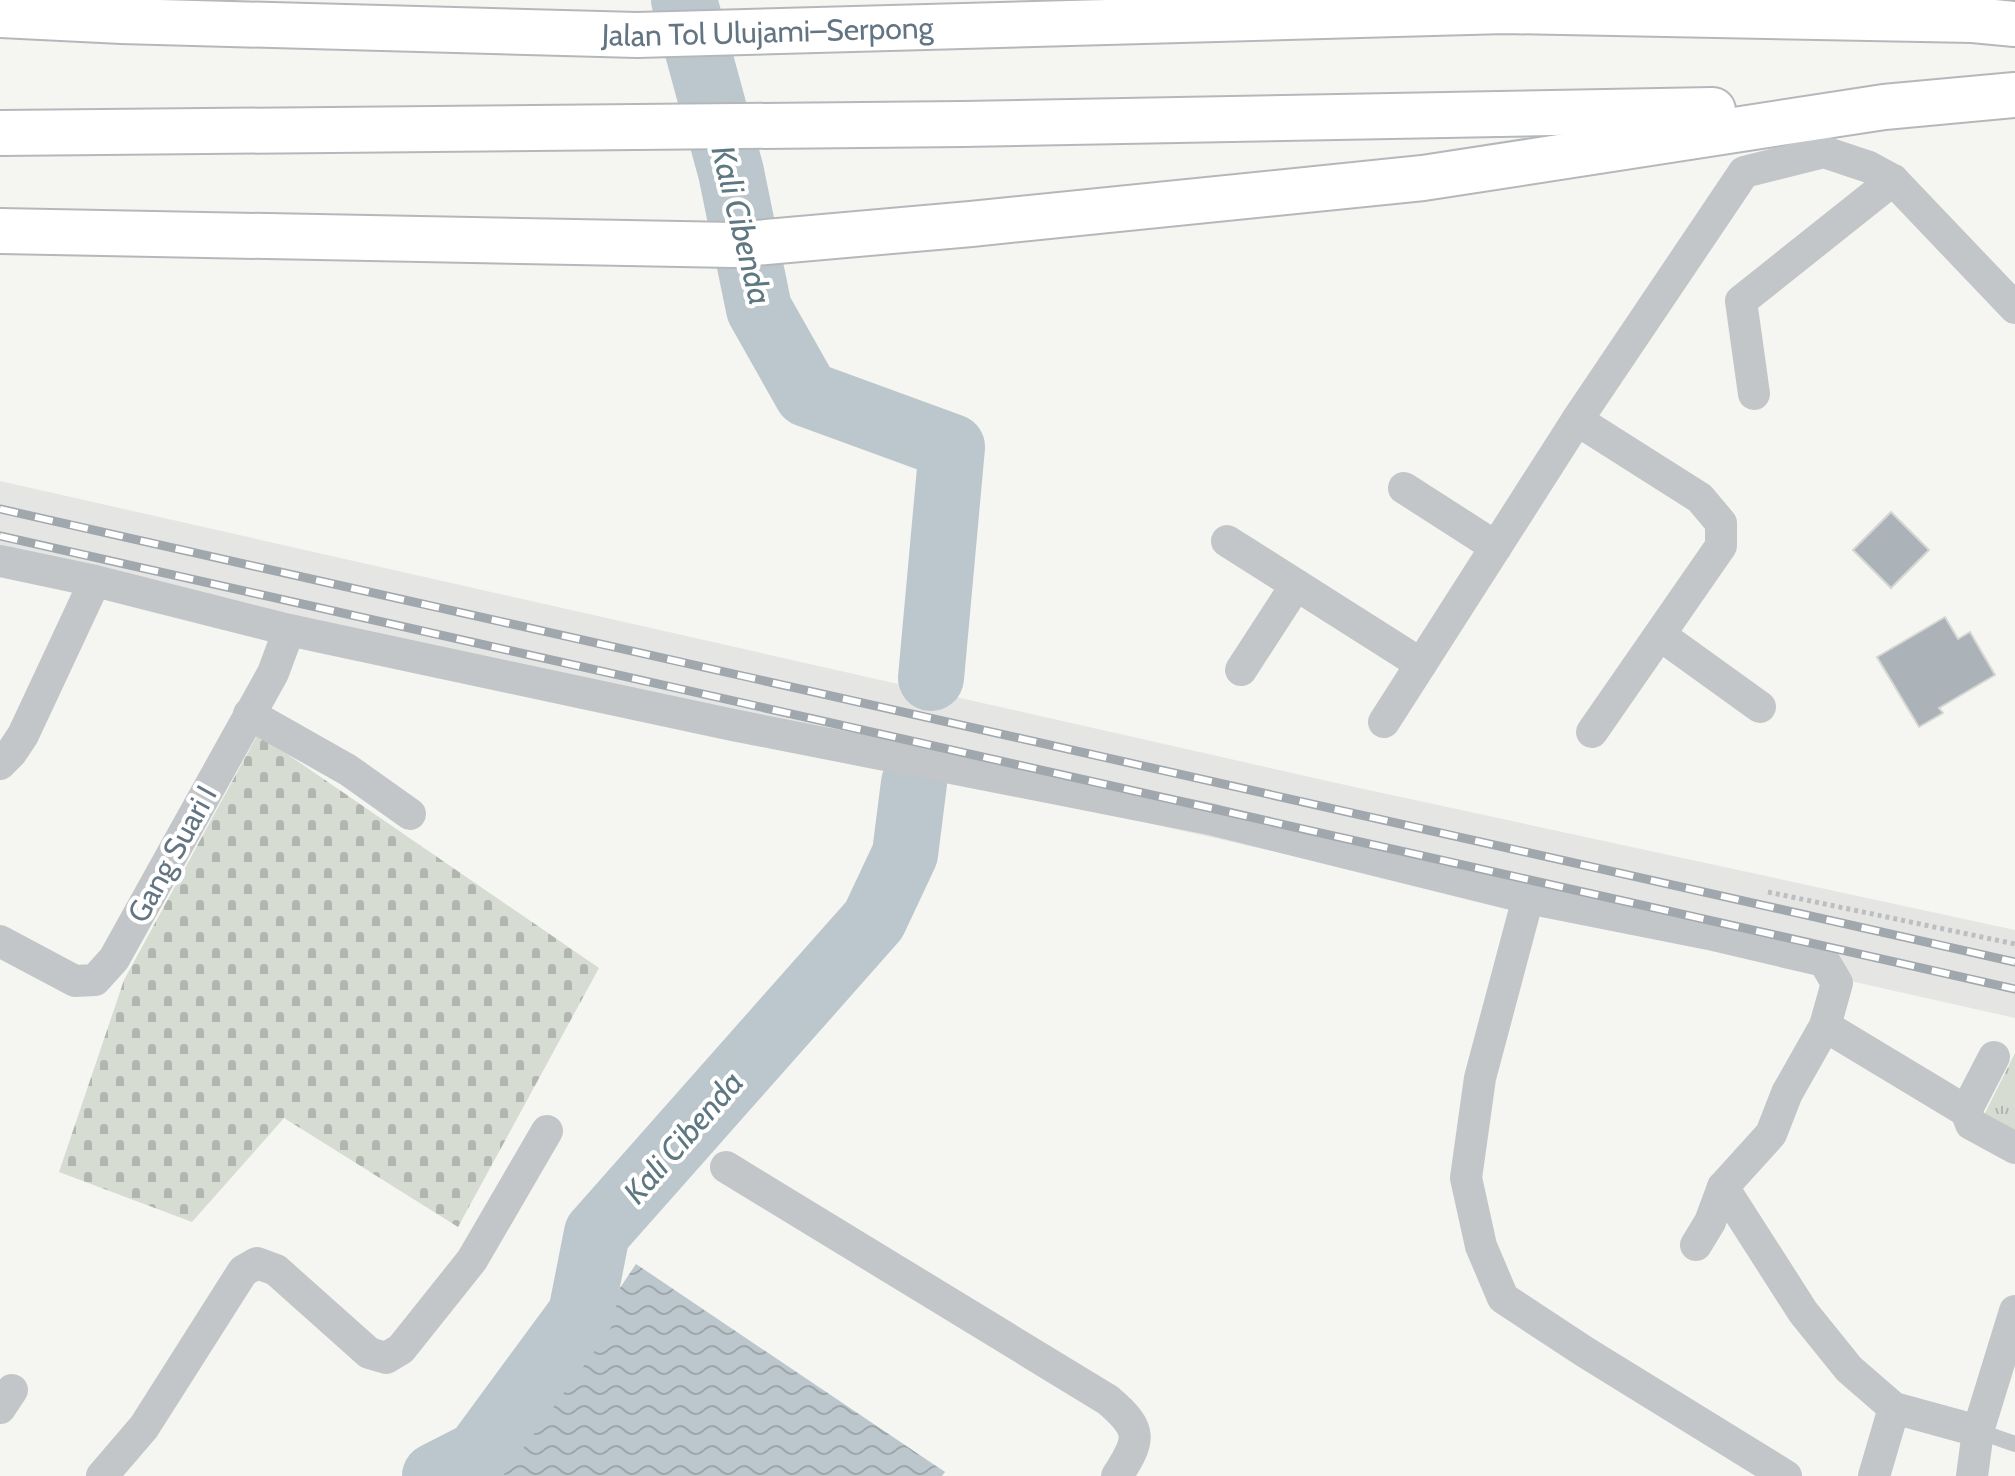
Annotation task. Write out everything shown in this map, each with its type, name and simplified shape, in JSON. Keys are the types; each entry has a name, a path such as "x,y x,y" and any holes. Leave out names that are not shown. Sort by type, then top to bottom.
{"highway":[{"name":"Jalan Tol Ulujami–Serpong","path":"0,15 138,22 637,35 1505,11 1973,20 2015,24"},
{"path":"0,231 733,245 1423,178 1884,107 2015,95"},
{"path":"0,133 963,124 1884,107"}],"street":[{"path":"1384,722 1577,420 1744,172 1824,152 1869,167 1893,180 2015,308"},
{"path":"1754,394 1741,301 1893,180"},
{"path":"1577,420 1700,498 1721,523 1721,546 1592,732"},
{"path":"1404,488 1496,547"},
{"path":"1227,541 1421,664"},
{"path":"0,561 95,581 289,630 733,725 1210,819 1528,898 1709,934 1824,961 1837,983 1825,1026 1787,1093 1771,1134 1723,1187 1710,1222 1696,1245"},
{"path":"0,764 23,735 95,581"},
{"path":"1241,670 1296,585"},
{"name":"Gang Suari I","path":"0,941 75,981 95,980 114,959 273,673 289,630"},
{"path":"1660,635 1760,707"},
{"path":"249,714 348,770 410,814"},
{"path":"1528,898 1480,1078 1466,1178 1481,1246 1503,1298 1786,1476"},
{"path":"1825,1026 1966,1111 1971,1124 2015,1148"},
{"path":"1966,1111 1994,1057"},
{"path":"102,1476 144,1427 243,1271 257,1263 276,1270 369,1353 386,1358 401,1349 472,1260 547,1131"},
{"path":"726,1167 1108,1400 1129,1418 1136,1438 1133,1452 1117,1476"},
{"path":"1723,1187 1803,1312 1849,1369 1894,1408 1978,1431"},
{"path":"1972,1476 1978,1431 2015,1311"},
{"path":"1874,1476 1894,1408"}],"lane":[{"path":"1978,1431 2015,1444"}],"path":[{"path":"1768,892 2015,944"}],"shaded area":[{"path":"0,481 1350,786 2015,930 2015,1018 0,565"}],"green space":[{"path":"258,734 599,968 458,1227 284,1118 192,1222 59,1172 124,980"},
{"path":"2015,1053 2015,1133 1984,1115"}],"water":[{"path":"636,1264 945,1472 942,1476 494,1476"}],"building":[{"path":"1891,512 1929,550 1891,588 1853,550"},
{"path":"1945,617 1958,639 1970,632 1995,675 1939,708 1943,713 1919,727 1877,657"}],"waterway":[{"name":"Kali Cibenda","path":"684,0 731,172 759,309 807,394 952,447 931,678"},
{"name":"Kali Cibenda","path":"435,1476 478,1454 581,1314 597,1233 874,920 905,854 914,783"}],"railway":[{"path":"0,509 2015,962"},
{"path":"0,536 2015,989"}]}
